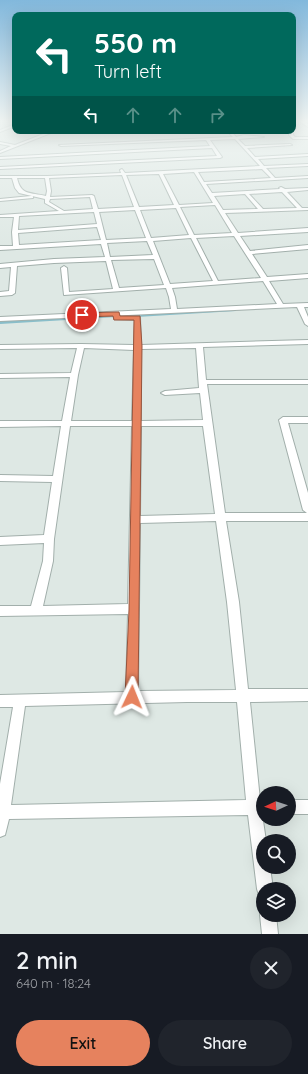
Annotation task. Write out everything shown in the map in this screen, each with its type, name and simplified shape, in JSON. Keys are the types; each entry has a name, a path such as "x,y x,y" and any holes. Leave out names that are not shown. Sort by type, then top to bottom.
{"street":[{"path":"54,165 56,177"},
{"path":"0,168 63,165"},
{"path":"120,165 136,209 168,286 172,297 174,311"},
{"path":"225,165 229,170"},
{"path":"260,165 301,209"},
{"path":"0,177 56,177 161,173 308,165"},
{"path":"195,171 281,306"},
{"path":"161,173 216,282"},
{"path":"14,177 17,188 21,192 49,198 92,196 116,290"},
{"path":"47,177 49,198 47,202 49,205 65,212"},
{"path":"202,183 308,177"},
{"path":"210,195 308,189"},
{"path":"246,193 261,210"},
{"path":"0,200 42,196"},
{"path":"0,216 215,204"},
{"path":"221,212 308,209"},
{"path":"16,216 16,246"},
{"path":"15,232 100,225"},
{"path":"0,248 308,230"},
{"path":"248,254 280,249 308,247"},
{"path":"0,266 14,266 54,261 156,257"},
{"path":"0,294 12,293 14,266"},
{"path":"64,268 66,294 308,276"},
{"path":"0,324 174,311 308,305"},
{"path":"300,306 308,324"},
{"path":"0,319 116,316 138,318 249,312"},
{"path":"132,697 138,318"},
{"path":"0,347 81,346 114,348 138,346 199,346 308,342"},
{"path":"36,610 48,561 49,539 57,479 74,375 81,346"},
{"path":"199,346 207,423 233,602 242,695 256,787"},
{"path":"0,376 74,375"},
{"path":"165,393 203,386 308,382"},
{"path":"308,420 283,420 308,510"},
{"path":"0,424 207,423"},
{"path":"0,478 57,479"},
{"path":"135,520 220,517 308,517"},
{"path":"0,541 49,539"},
{"path":"0,611 134,610"},
{"path":"0,701 242,695 308,696"},
{"path":"0,830 20,700"},
{"path":"2,812 256,807"},
{"path":"296,807 308,807"},
{"path":"260,826 264,882"},
{"path":"269,922 270,934"}],"waterway":[{"path":"120,316 234,310"},
{"path":"62,319 114,316"},
{"path":"0,322 58,319"}],"route":[{"path":"82,315 116,314 116,318 138,318 132,697"}]}
